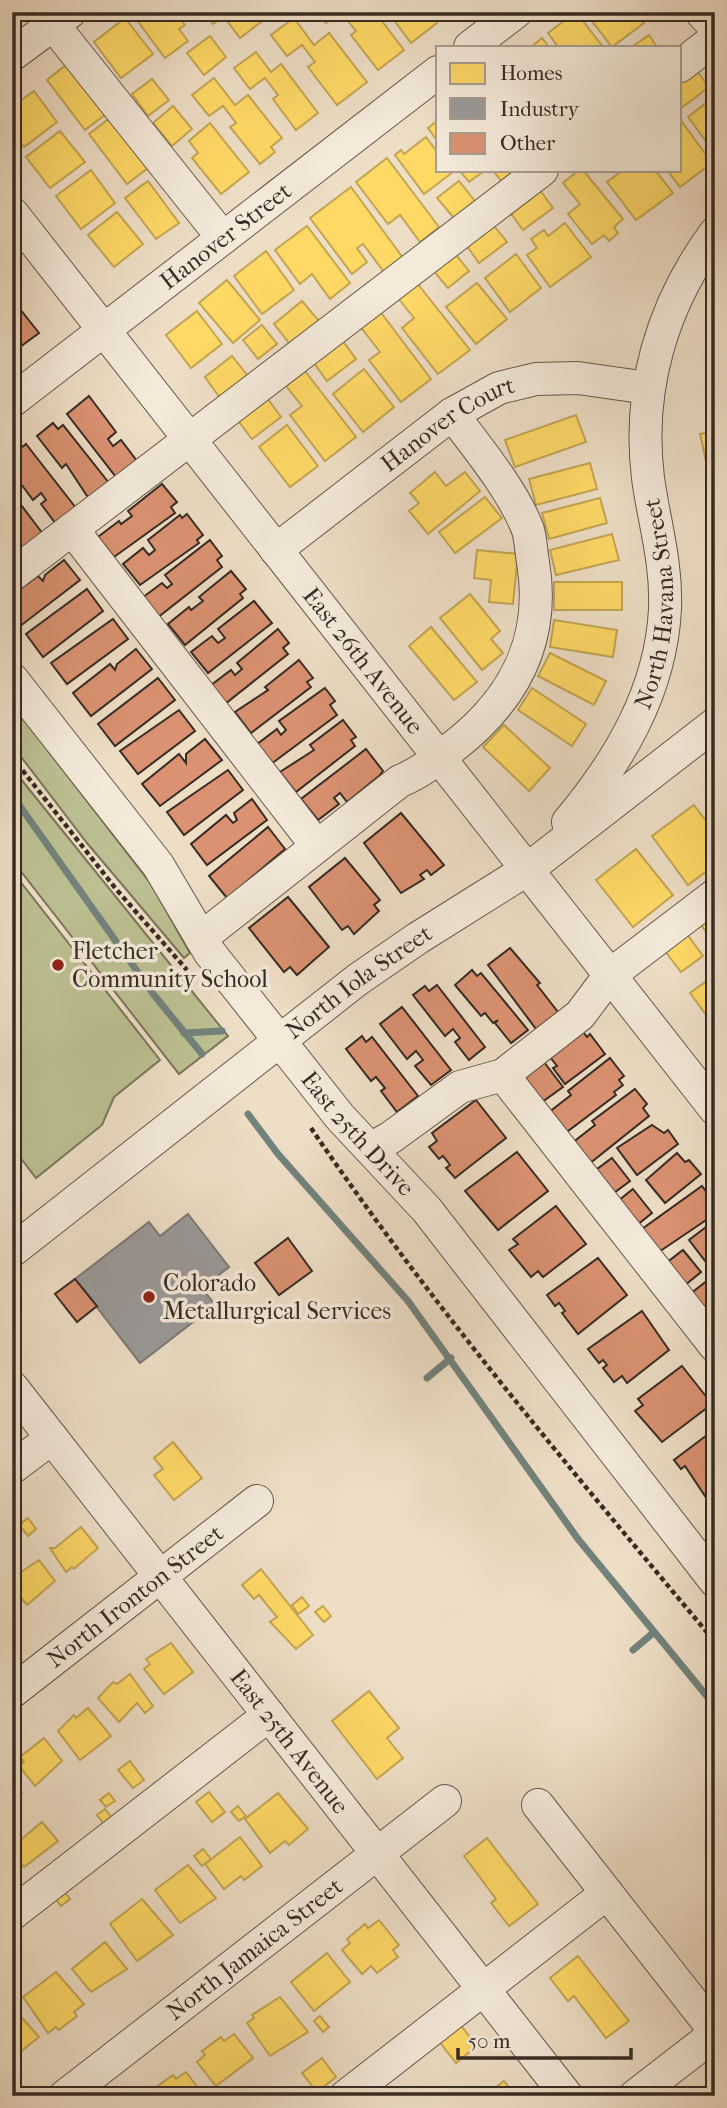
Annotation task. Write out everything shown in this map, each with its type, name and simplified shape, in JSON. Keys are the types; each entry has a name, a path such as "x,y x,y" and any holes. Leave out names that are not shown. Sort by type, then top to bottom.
{"street":[{"path":"701,12 715,27"},
{"path":"471,46 511,14"},
{"path":"12,55 55,17 223,238"},
{"path":"682,64 715,39"},
{"name":"Hanover Street","path":"12,401 436,74"},
{"path":"12,575 539,172"},
{"name":"East 26th Avenue","path":"14,219 610,975 711,1098"},
{"name":"North Havana Street","path":"528,869 592,793 626,742 646,700 658,658 665,610 664,567 648,479 645,433 648,388 658,342 674,299 696,259 715,233"},
{"name":"Hanover Court","path":"276,550 452,414 499,388 536,379 579,378 648,388"},
{"path":"201,939 316,845 400,781 440,757 479,726 509,691 531,643 537,584 528,530 495,471 452,414"},
{"path":"72,529 316,845"},
{"name":"East 25th Drive","path":"12,679 164,873 201,939 279,1040 370,1149 427,1210 715,1581"},
{"name":"North Iola Street","path":"12,1251 279,1040 418,938 528,869 715,724"},
{"path":"370,1149 390,1138 460,1087 503,1075 580,1015 610,975 715,895"},
{"path":"503,1075 715,1346"},
{"name":"East 25th Avenue","path":"12,1387 567,2096"},
{"path":"12,1468 52,1438"},
{"name":"North Ironton Street","path":"12,1692 257,1500"},
{"path":"12,1914 269,1715"},
{"name":"North Jamaica Street","path":"65,2096 445,1801"},
{"path":"538,1805 715,2033 635,2096"},
{"path":"346,2096 607,1893"}],"path":[{"path":"12,757 116,889 192,976"},
{"path":"306,1120 360,1200 482,1361 715,1642"}],"green space":[{"path":"12,704 151,884 190,953 184,958 87,843 12,745"},
{"path":"12,768 228,1036 179,1074 12,860"},
{"name":"Fletcher Community School","path":"12,871 160,1060 114,1097 102,1125 36,1178 22,1160 12,1167"}],"building: Homes":[{"path":"131,12 175,12 185,25 179,29 188,41 165,58"},
{"path":"204,12 254,12 261,22 240,38 224,17 213,24"},
{"path":"316,12 339,12 326,23"},
{"path":"359,12 375,12 404,50 378,70 351,35 356,31 348,21"},
{"path":"388,12 429,12 437,23 411,43"},
{"path":"576,12 602,46 557,46 548,33"},
{"path":"585,12 636,12 644,23 611,46"},
{"path":"125,18 153,54 121,78 94,42"},
{"path":"294,18 314,45 329,33 367,82 337,105 308,67 315,62 302,45 287,56 271,35"},
{"path":"649,35 656,46 633,46"},
{"path":"210,36 226,57 204,75 187,53"},
{"path":"542,38 548,46 532,46"},
{"path":"256,52 271,72 281,64 318,113 296,130 273,99 278,95 265,78 250,89 234,68"},
{"path":"71,61 110,111 85,130 47,80"},
{"path":"693,66 709,87 682,107 682,74"},
{"path":"214,78 235,105 248,95 282,138 271,147 275,152 260,164 230,127 236,123 223,106 209,116 192,95"},
{"path":"152,79 169,100 148,116 132,94"},
{"path":"34,91 57,122 24,147 12,132 12,107"},
{"path":"715,96 715,153 688,117"},
{"path":"173,106 192,129 172,146 153,123"},
{"path":"114,115 152,165 127,184 89,134"},
{"path":"436,122 436,139 428,128"},
{"path":"682,122 712,163 680,187 669,172 682,172"},
{"path":"210,123 249,172 221,194 192,158 198,153 189,141"},
{"path":"60,131 85,162 50,188 26,157"},
{"path":"426,137 436,150 436,172 453,172 424,194 395,155 401,150 404,154"},
{"path":"387,158 439,227 420,242 400,215 388,224 356,182"},
{"path":"91,170 115,203 81,229 56,196"},
{"path":"461,172 483,172 469,182"},
{"path":"494,172 512,172 501,181"},
{"path":"577,172 585,172 623,219 614,227 618,233 609,241 604,235 592,244 568,214 580,204 563,183"},
{"path":"620,172 657,172 673,193 636,220 607,182"},
{"path":"148,181 179,223 156,239 125,198"},
{"path":"459,181 475,201 454,218 437,198"},
{"path":"537,186 553,208 523,230 507,208"},
{"path":"351,187 403,258 384,272 363,244 357,248 367,262 352,274 310,218"},
{"path":"117,212 143,244 114,267 88,235"},
{"path":"491,222 507,242 479,263 464,242"},
{"path":"565,223 591,257 550,287 527,255 537,248 531,239 544,230 548,236"},
{"path":"307,226 350,283 330,299 312,274 300,284 275,250"},
{"path":"266,251 294,290 262,314 234,276"},
{"path":"453,251 469,271 448,288 431,268"},
{"path":"516,254 541,288 510,312 485,278"},
{"path":"227,280 260,320 233,343 199,303"},
{"path":"417,283 470,350 438,374 402,328 414,318 398,298"},
{"path":"477,283 507,319 476,344 446,307"},
{"path":"302,301 319,321 290,344 274,324"},
{"path":"379,310 431,379 401,402 369,360 380,352 359,325"},
{"path":"197,311 222,344 191,368 166,335"},
{"path":"262,325 277,344 258,359 243,340"},
{"path":"340,337 356,359 327,381 311,359"},
{"path":"232,356 248,376 220,398 205,377"},
{"path":"715,363 715,389 706,385"},
{"path":"364,369 394,407 363,432 333,394"},
{"path":"305,371 356,437 325,461 290,415 302,406 286,386"},
{"path":"265,395 281,417 252,439 236,418"},
{"path":"576,415 586,442 515,467 505,440"},
{"path":"287,425 318,466 290,487 259,447"},
{"path":"715,431 715,497 714,497 700,434"},
{"path":"590,463 597,489 536,505 529,479"},
{"path":"435,472 446,486 465,472 480,491 428,534 409,511 419,503 410,493"},
{"path":"485,497 502,518 455,553 439,532"},
{"path":"600,498 607,523 549,539 542,513"},
{"path":"612,534 619,560 556,575 550,550"},
{"path":"477,550 518,554 513,604 489,602 491,580 474,578"},
{"path":"554,582 622,582 622,610 554,610"},
{"path":"470,594 500,631 491,639 503,653 482,670 440,618"},
{"path":"554,620 617,630 613,657 550,647"},
{"path":"431,627 477,682 454,700 409,646"},
{"path":"550,653 606,681 594,705 538,676"},
{"path":"532,688 586,724 572,746 518,710"},
{"path":"504,725 550,768 529,791 483,747"},
{"path":"694,805 715,833 715,865 688,885 652,836"},
{"path":"636,849 673,895 633,927 596,880"},
{"path":"715,914 715,943 700,924"},
{"path":"687,934 703,956 681,972 665,951"},
{"path":"715,975 715,1027 690,993"},
{"path":"173,1442 202,1478 174,1500 154,1475 163,1469 154,1458"},
{"path":"28,1518 36,1529 28,1536 19,1525"},
{"path":"81,1527 98,1548 74,1569 72,1567 66,1572 50,1548 55,1548"},
{"path":"39,1560 55,1581 27,1605 12,1587 12,1578"},
{"path":"261,1569 313,1635 296,1649 270,1622 277,1617 259,1595 254,1599 242,1585"},
{"path":"302,1597 309,1606 298,1614 292,1605"},
{"path":"323,1606 331,1616 324,1622 315,1612"},
{"path":"171,1643 193,1672 164,1694 144,1669 150,1664 146,1659"},
{"path":"130,1674 153,1706 145,1713 137,1703 119,1722 98,1698 113,1682 117,1684"},
{"path":"369,1691 399,1728 387,1738 403,1758 377,1779 332,1721"},
{"path":"88,1708 111,1736 80,1760 58,1731 74,1715 76,1718"},
{"path":"44,1738 62,1761 35,1786 19,1766 24,1762 20,1757"},
{"path":"130,1761 144,1780 133,1788 118,1770"},
{"path":"12,1781 22,1793 12,1800"},
{"path":"209,1792 225,1812 212,1822 196,1802"},
{"path":"109,1793 115,1801 106,1807 100,1800"},
{"path":"278,1793 308,1829 289,1845 285,1841 270,1853 245,1819"},
{"path":"238,1806 246,1816 239,1821 231,1812"},
{"path":"105,1809 112,1818 104,1824 97,1815"},
{"path":"42,1822 58,1841 24,1867 12,1852 12,1847"},
{"path":"240,1837 262,1866 244,1880 241,1876 224,1889 205,1864"},
{"path":"487,1838 538,1904 509,1926 491,1903 496,1899 464,1856"},
{"path":"203,1849 211,1859 202,1866 194,1856"},
{"path":"188,1865 216,1898 180,1923 155,1890"},
{"path":"64,1891 70,1899 61,1906 55,1898"},
{"path":"142,1899 173,1935 137,1961 110,1924"},
{"path":"379,1920 399,1945 393,1950 398,1957 377,1973 371,1966 362,1974 342,1950 350,1943 347,1939 365,1924 368,1928"},
{"path":"105,1942 127,1969 91,1992 72,1969"},
{"path":"327,1953 350,1982 314,2011 291,1982"},
{"path":"578,1956 629,2021 606,2038 574,1996 568,2001 550,1978"},
{"path":"56,1972 84,2004 74,2012 77,2016 59,2030 56,2027 48,2033 23,1997"},
{"path":"280,1997 308,2032 270,2056 247,2023 254,2018 252,2015"},
{"path":"16,2011 39,2037 19,2053 16,2050 12,2053 12,2014"},
{"path":"320,2016 329,2027 323,2032 314,2021"},
{"path":"459,2023 477,2046 456,2063 438,2040"},
{"path":"234,2034 253,2058 216,2086 197,2062 205,2055 202,2051 221,2037 224,2041"},
{"path":"322,2058 336,2077 317,2092 302,2073"},
{"path":"186,2072 204,2096 154,2096 157,2093 154,2089 173,2075 176,2079"},
{"path":"504,2081 516,2096 485,2096"}],"building: Industry":[{"name":"Colorado Metallurgical Services","path":"188,1214 229,1267 202,1288 215,1305 140,1363 75,1279 149,1222 160,1236"}],"building: Other":[{"path":"12,299 39,333 20,347 18,345 12,349"},
{"path":"89,396 116,432 108,439 113,446 121,440 137,461 116,477 67,414"},
{"path":"53,423 58,429 63,425 109,483 89,499 66,464 62,468 37,436"},
{"path":"26,444 76,508 56,524 41,504 46,500 41,493 33,500 12,472 12,447 17,451"},
{"path":"162,484 177,502 171,507 175,513 114,557 98,537 119,521 121,524 132,516 128,511"},
{"path":"12,493 43,534 21,550 12,539"},
{"path":"187,514 203,535 197,540 199,543 140,585 123,564 143,548 149,555 155,550 148,540 180,515 182,518"},
{"path":"210,540 222,556 217,560 222,567 157,618 142,598 162,583 167,588 172,584 165,575"},
{"path":"64,560 80,580 19,627 12,619 12,595 38,576 43,581 45,575"},
{"path":"231,571 246,589 240,594 243,598 185,645 168,624 189,607 191,610 203,601 199,597"},
{"path":"87,589 103,611 43,657 26,634"},
{"path":"254,601 272,623 208,673 191,652 212,636 218,643 225,638 218,629"},
{"path":"113,619 128,639 67,684 51,663"},
{"path":"278,629 289,643 283,648 288,654 225,704 210,686 231,670 235,675 242,669 237,663"},
{"path":"136,649 152,669 91,716 73,693 110,664 115,670 117,664"},
{"path":"299,660 313,678 307,682 311,687 251,733 235,712 268,690 265,687"},
{"path":"158,678 175,700 115,746 98,724"},
{"path":"325,688 335,701 330,705 337,715 271,764 256,745 277,729 281,735 286,730 279,721"},
{"path":"179,710 195,731 138,774 120,751"},
{"path":"343,720 356,737 351,740 355,746 296,792 280,772 314,750 310,745"},
{"path":"205,739 222,760 160,806 142,784 179,754 186,763 186,754"},
{"path":"366,749 383,771 347,802 340,793 334,798 339,804 318,820 301,799"},
{"path":"228,770 243,790 184,835 167,812"},
{"path":"252,799 267,820 207,865 191,844 226,815 233,823 237,820 234,813"},
{"path":"401,813 444,865 431,875 427,870 420,875 424,879 401,893 364,843"},
{"path":"268,827 285,849 227,898 209,876"},
{"path":"345,858 380,900 374,905 379,911 354,934 348,926 342,930 309,887"},
{"path":"288,897 329,947 297,975 290,967 284,972 249,928"},
{"path":"510,948 540,983 537,985 558,1012 536,1029 488,965"},
{"path":"472,970 477,976 481,973 528,1030 511,1043 495,1023 498,1020 493,1023 485,1013 481,1016 455,985"},
{"path":"437,985 485,1047 469,1060 455,1042 460,1038 453,1029 445,1036 413,995 425,986 429,991"},
{"path":"402,1007 451,1070 431,1085 415,1066 423,1060 416,1051 407,1059 380,1024"},
{"path":"581,1029 587,1037 590,1034 605,1054 565,1084 553,1068 557,1066 550,1057"},
{"path":"362,1036 366,1042 372,1037 418,1096 397,1112 381,1091 385,1088 376,1077 371,1081 346,1049"},
{"path":"610,1058 624,1076 619,1080 623,1085 614,1092 616,1095 560,1137 544,1116 571,1095 568,1091"},
{"path":"544,1062 563,1087 542,1102 524,1078"},
{"path":"635,1089 647,1104 643,1108 649,1116 584,1168 567,1147 595,1125 592,1121"},
{"path":"476,1100 506,1138 455,1178 446,1168 450,1165 443,1156 439,1159 429,1147 437,1141 432,1133"},
{"path":"652,1125 664,1133 668,1130 678,1144 637,1175 617,1148"},
{"path":"517,1152 548,1191 498,1230 465,1191"},
{"path":"677,1153 685,1162 689,1160 701,1174 665,1203 646,1180"},
{"path":"612,1158 630,1181 607,1198 589,1175"},
{"path":"702,1186 708,1194 715,1192 715,1214 653,1256 635,1234"},
{"path":"633,1189 652,1213 632,1229 613,1205"},
{"path":"556,1206 586,1244 543,1277 538,1271 531,1277 509,1250 518,1244 513,1239"},
{"path":"710,1224 715,1224 715,1261 709,1266 689,1240"},
{"path":"288,1238 312,1271 279,1295 255,1263"},
{"path":"683,1250 701,1272 679,1290 661,1267"},
{"path":"598,1258 627,1295 578,1334 562,1313 565,1311 559,1303 555,1306 547,1295"},
{"path":"715,1268 715,1309 702,1320 685,1298 713,1276 710,1272"},
{"path":"75,1279 97,1306 77,1322 55,1294"},
{"path":"642,1311 669,1350 627,1383 622,1376 614,1382 603,1368 607,1365 603,1360 599,1363 588,1349"},
{"path":"682,1366 712,1404 662,1442 635,1411 643,1405 638,1399"},
{"path":"715,1429 715,1488 705,1496 685,1466 681,1469 674,1460"}],"waterway":[{"path":"12,795 154,995 202,1054"},
{"path":"184,1033 222,1031"},
{"path":"248,1114 278,1154 408,1301 578,1539 715,1706"},
{"path":"427,1378 451,1358"},
{"path":"633,1650 653,1633"}],"place":[{"name":"Fletcher Community School","path":"58,965"},
{"name":"Colorado Metallurgical Services","path":"149,1297"}]}
